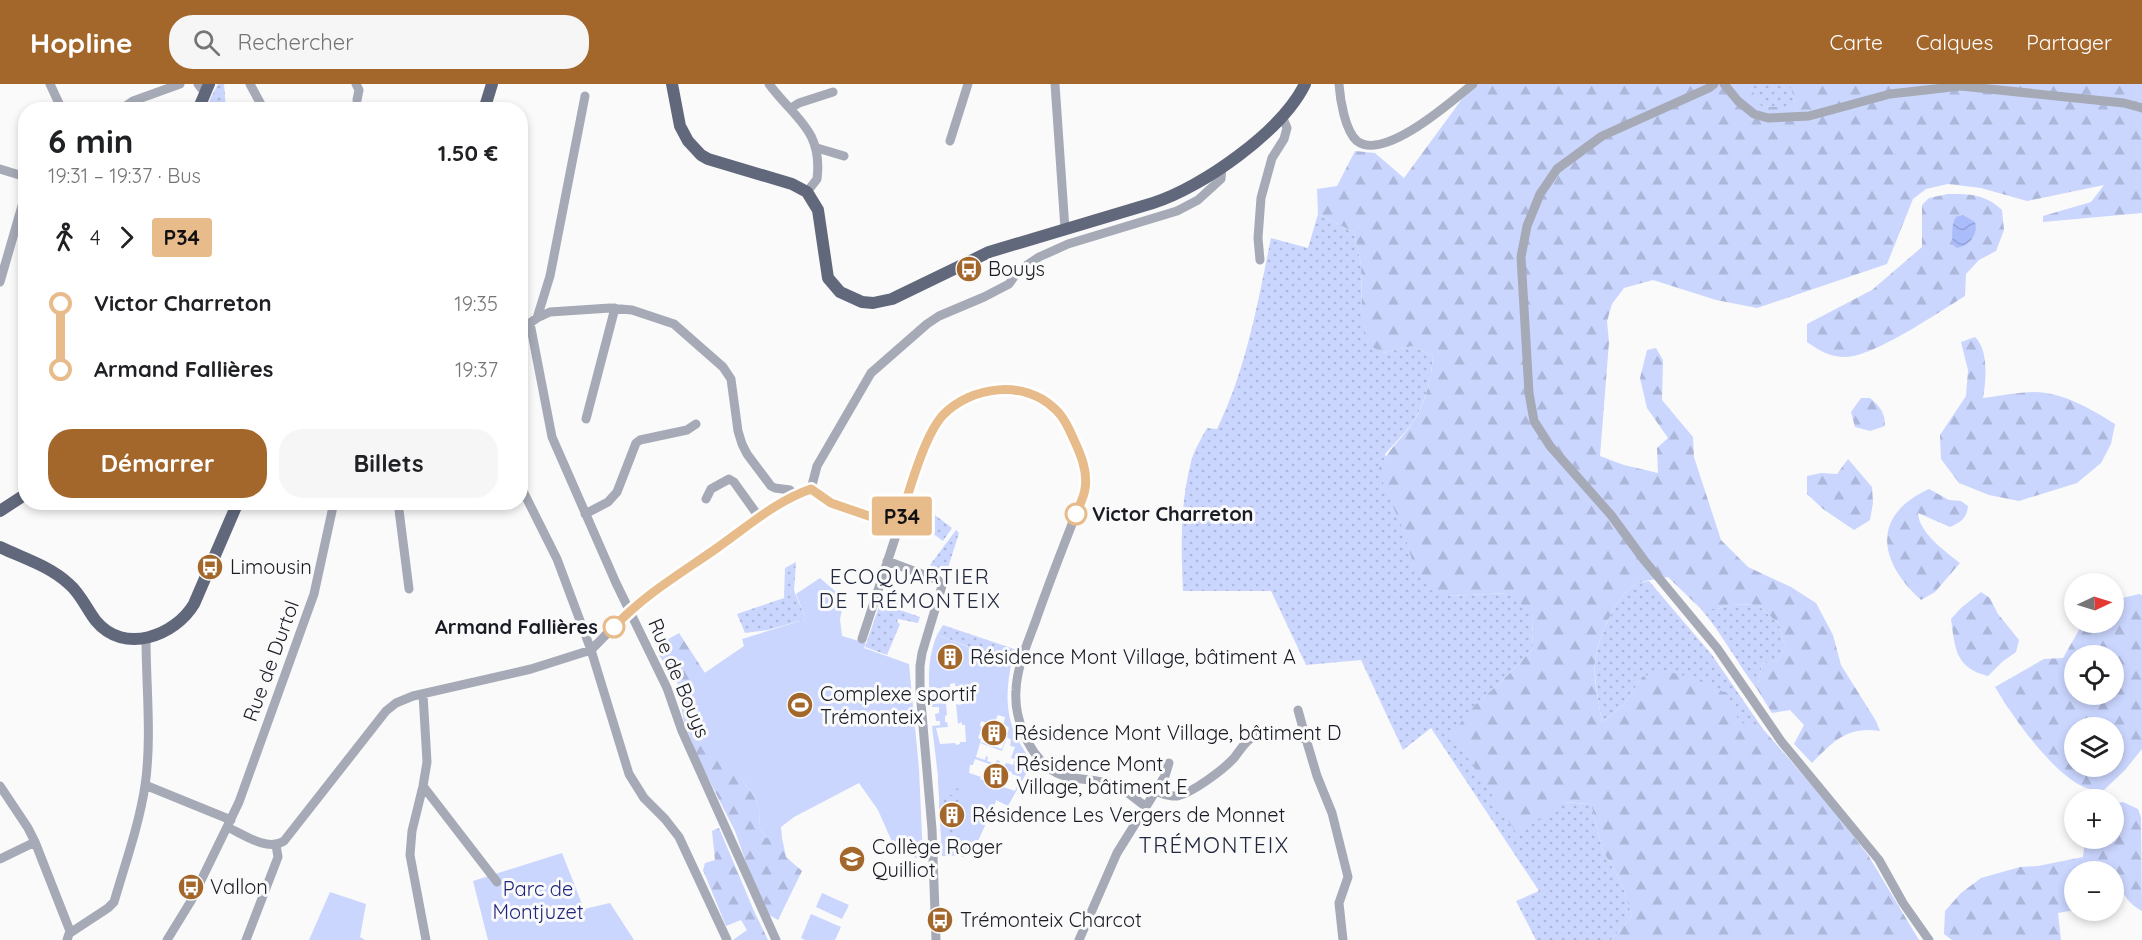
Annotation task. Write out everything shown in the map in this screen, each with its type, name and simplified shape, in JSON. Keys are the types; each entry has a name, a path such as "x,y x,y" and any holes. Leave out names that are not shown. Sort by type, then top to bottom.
{"main road":[{"path":"486,102 492,84"},
{"path":"672,84 680,126 688,141 701,155 792,184 807,192 818,210 828,278 840,292 862,302 885,302 989,252 1166,199 1196,184 1268,131 1305,84"},
{"path":"199,102 202,85"},
{"path":"0,511 18,499"},
{"path":"0,547 44,567 70,584 97,622 106,630 122,638 146,638 176,626 188,614 235,510"}],"street":[{"path":"50,84 59,102"},
{"path":"130,102 180,84"},
{"path":"250,84 260,102"},
{"path":"356,84 357,100"},
{"path":"769,84 791,108 817,148 818,179 807,192"},
{"path":"950,141 968,84"},
{"path":"1055,84 1065,229"},
{"path":"1339,84 1343,111 1353,137 1367,146 1375,146 1406,134 1473,84"},
{"path":"1714,84 1602,136 1557,169 1540,194 1527,226 1521,257 1529,393 1534,421 1550,446 1611,515 1644,560 1717,648 1781,741 1879,860 1903,903 1929,940"},
{"path":"1724,84 1754,114 1768,118 1809,116 1890,94 1961,86 2142,108"},
{"path":"791,108 799,103 833,92"},
{"name":"Rue de Bouys","path":"585,96 550,276 529,322 552,438 619,590 667,688 682,731 776,940"},
{"path":"1260,260 1258,238 1261,198 1272,158 1284,139 1287,128 1282,116"},
{"path":"817,148 844,156"},
{"path":"811,489 817,466 871,373 927,324 939,316 1009,284 1018,271 1039,257 1089,237 1177,211 1198,200 1221,178 1222,166"},
{"path":"0,169 18,175"},
{"path":"0,282 18,220"},
{"path":"529,322 550,312 615,308 632,310 674,324 723,368 731,379 738,431 747,454 771,486 790,490 794,496"},
{"path":"586,419 615,308"},
{"path":"862,639 898,526 934,426 944,415 969,397 998,390 1026,392 1046,401 1062,417 1082,459 1086,480 1085,491 1022,658 1016,690 1016,707 1031,747 1050,769 1066,777 1120,787 1145,806"},
{"path":"585,514 608,502 617,492 636,443 640,440 687,430 696,424"},
{"path":"706,499 711,489 729,479 734,482 759,517"},
{"path":"145,784 229,823 265,844 276,845 284,841 386,711 405,698 531,669 591,650 630,610 662,585 759,517 794,496 811,489"},
{"path":"811,489 831,503 898,526"},
{"path":"528,501 558,559 591,650 629,774 644,798 679,837 727,940"},
{"name":"Rue de Durtol","path":"167,940 191,900 229,823 315,594 332,510"},
{"path":"399,510 409,589"},
{"path":"887,561 938,580 942,586 920,666 920,691 932,829 936,940"},
{"path":"0,786 28,828 69,937 114,902 140,810 145,784 148,732 146,638"},
{"path":"423,694 427,762 412,831 410,855 426,940"},
{"path":"1298,711 1317,776 1332,813 1348,878 1339,903 1343,940"},
{"path":"1155,791 1170,796 1184,794 1226,766 1252,737 1277,734 1306,739"},
{"path":"1079,940 1117,853 1165,777 1169,763"},
{"path":"423,786 497,882"},
{"path":"0,859 34,842"},
{"path":"246,940 278,857 276,845"}],"green space":[{"path":"218,84 224,84 225,102 209,102"},
{"path":"1478,84 1748,84 1762,107 1796,107 1790,84 2142,84 2142,213 2043,222 2043,216 2091,202 2104,185 2027,201 1981,188 1948,184 1926,189 1913,199 1887,264 1757,308 1716,300 1653,280 1624,288 1612,304 1607,321 1609,342 1600,456 1624,465 1658,473 1657,448 1668,438 1647,408 1640,378 1647,350 1656,348 1663,360 1662,400 1693,437 1694,457 1721,540 1748,567 1791,587 1816,603 1833,635 1841,665 1880,731 1850,733 1834,742 1812,763 1794,744 1804,725 1790,710 1772,713 1757,689 1762,664 1778,660 1785,648 1779,624 1758,605 1731,604 1717,609 1701,609 1668,577 1636,584 1621,597 1609,619 1599,642 1595,661 1602,722 1624,705 1642,677 1663,670 1693,678 1728,694 1739,722 1763,729 1830,806 1868,855 1919,940 1611,940 1632,916 1622,884 1603,851 1591,804 1563,802 1517,834 1452,733 1476,704 1533,649 1532,613 1508,593 1449,596 1430,590 1413,564 1404,532 1378,471 1393,446 1412,424 1420,410 1429,383 1433,356 1412,346 1383,353 1367,344 1362,313 1361,264 1354,232 1318,214 1317,189 1337,186 1355,151 1375,153 1404,178 1462,99"},
{"path":"1748,84 1790,84 1796,107 1761,107"},
{"path":"1948,194 1977,196 2002,210 2004,230 1996,251 1979,260 1966,274 1965,296 1907,332 1858,355 1846,357 1830,355 1807,342 1807,324 1872,290 1922,247 1922,205 1929,198"},
{"path":"1318,214 1354,232 1361,264 1362,313 1383,353 1412,346 1433,356 1429,382 1420,410 1411,425 1385,454 1413,564 1449,596 1509,593 1532,612 1533,649 1476,704 1563,802 1591,804 1603,851 1622,884 1632,916 1611,940 1536,940 1516,901 1539,891 1431,728 1403,750 1361,660 1306,665 1271,591 1183,591 1183,510 1192,458 1207,428 1217,429 1236,383 1250,335 1271,238 1308,248"},
{"path":"1975,337 1983,350 1985,375 1983,398 2022,393 2046,393 2077,403 2115,424 2111,444 2101,463 2077,483 2019,501 1989,495 1959,483 1941,459 1940,435 1966,396 1968,370 1961,342"},
{"path":"1861,398 1870,398 1877,404 1883,414 1885,426 1870,431 1855,427 1851,412"},
{"path":"1848,459 1872,487 1873,503 1870,520 1854,530 1823,509 1807,494 1807,476 1821,473 1837,474"},
{"path":"1929,489 1949,500 1961,501 1968,506 1963,519 1950,527 1918,513 1919,520 1928,534 1960,563 1935,592 1921,600 1896,570 1887,540 1889,526 1897,512 1910,500"},
{"path":"922,505 952,528 943,541 917,522"},
{"path":"956,530 959,533 946,574 930,565"},
{"path":"796,562 794,591 806,619 768,630 745,633 737,614 784,598 785,568"},
{"name":"Complexe sportif Trémonteix","path":"820,578 844,599 840,619 842,636 866,643 864,648 909,664 919,769 923,857 915,858 893,844 878,810 859,783 794,817 781,827 782,838 766,838 759,827 760,813 755,796 740,778 712,754 691,718 684,687 744,646 742,639 806,619 796,594"},
{"path":"1649,581 1712,655 1763,729 1739,723 1642,677 1624,705 1602,722 1595,670 1599,642 1621,597 1636,584"},
{"path":"1981,592 1990,598 1998,614 2019,640 2016,652 1988,676 1969,668 1963,662 1956,648 1951,619"},
{"path":"2142,595 2142,749 2124,771 2124,717 2064,717 2064,774 2023,729 1995,687 2044,659 2064,656 2064,705 2124,705 2124,645 2070,645 2077,633 2124,633 2124,598"},
{"path":"882,598 898,603 897,609 920,617 918,623 898,619 897,622 900,624 887,655 865,647"},
{"path":"1731,604 1758,605 1779,624 1785,648 1778,660 1762,664 1757,689 1701,609 1717,609"},
{"path":"943,625 1017,650 1014,660 937,635"},
{"path":"679,633 705,673 685,687 740,778 755,796 760,813 759,827 766,838 782,838 786,857 802,871 778,920 766,913 758,897 735,831 699,760 684,722 677,682 660,657 656,646"},
{"path":"937,635 979,651 1012,660 1008,687 1008,711 1015,734 1029,757 1022,761 1016,760 1014,765 1023,767 1032,763 1008,806 996,800 977,843 970,851 969,845 966,845 967,853 963,857 959,855 942,856 938,776 932,726 940,725 940,721 936,721 935,714 939,713 939,707 931,707 929,689 930,662","holes":["955,683 955,686 962,686 963,703 956,704 958,724 962,722 962,725 965,725 966,742 956,745 955,743 940,744 936,728 948,727 945,722 946,703 934,704 934,689 950,687 950,684","998,715 1005,717 1003,726 1004,724 1009,728 1002,749 980,742 981,739 978,738 982,727 980,726 981,721 993,725","1007,737 1011,740 1010,746 1015,747 1011,758 1015,759 1013,765 1006,763 1003,768 998,766 1000,761 997,760 995,764 987,761 986,756 985,760 976,757 980,743 1002,751","975,759 1021,777 1015,791 969,773 970,765 973,765","960,788 962,847 956,848 956,852 949,852 948,835 944,834 942,795 954,795 954,789"]},
{"path":"938,777 996,801 977,843 970,851 969,845 966,845 967,853 963,857 959,855 942,856"},
{"path":"2068,777 2118,777 2105,789 2090,789"},
{"path":"2124,802 2138,809 2141,817 2142,911 2130,902 2124,893 2124,861 2064,861 2064,912 2058,913 2061,940 1952,940 1944,934 1945,911 1961,893 1981,878 2020,867 2038,866 2083,857 2084,849 2124,849"},
{"path":"719,828 768,940 733,940 747,930 741,920 726,926 703,870 705,863 715,860 712,831"},
{"name":"Parc de Montjuzet","path":"562,853 584,909 610,903 634,940 488,940 473,881"},
{"path":"330,892 366,904 360,937 365,940 309,940"},
{"path":"822,893 849,905 842,919 816,907"},
{"path":"811,914 841,927 835,940 801,938"}],"water":[{"path":"1963,215 1975,222 1976,227 1969,242 1957,248 1953,245 1954,220"}],"bus line":[{"name":"P34","path":"614,627 638,602 759,517 811,489 831,503 898,526 934,426 956,405 969,397 982,393 998,390 1026,392 1039,397 1056,409 1078,447 1086,480 1085,491 1076,514"}],"place":[{"name":"Bouys","path":"969,269"},
{"name":"Victor Charreton","path":"1076,514"},
{"name":"Limousin","path":"210,567"},
{"name":"Armand Fallières","path":"614,627"},
{"name":"Résidence Mont Village, bâtiment A","path":"950,657"},
{"name":"Complexe sportif Trémonteix","path":"800,705"},
{"name":"Résidence Mont Village, bâtiment D","path":"994,733"},
{"name":"Résidence Mont Village, bâtiment E","path":"996,776"},
{"name":"Résidence Les Vergers de Monnet","path":"952,815"},
{"name":"Collège Roger Quilliot","path":"852,859"},
{"name":"Vallon","path":"191,887"},
{"name":"Trémonteix Charcot","path":"940,920"}],"district":[{"name":"ECOQUARTIER DE TRÉMONTEIX","path":"910,589"},
{"name":"TRÉMONTEIX","path":"1214,845"}]}
